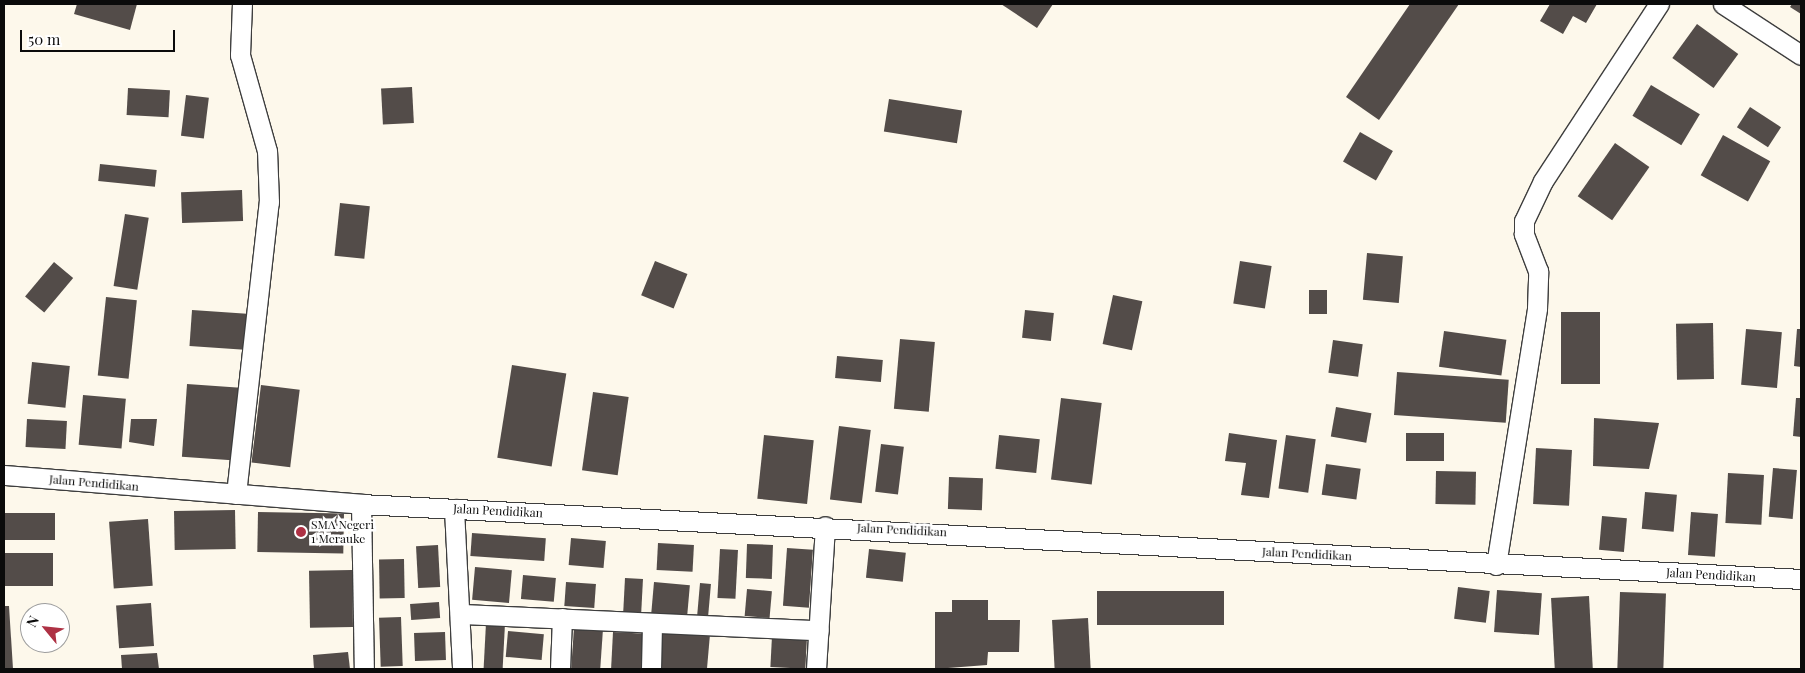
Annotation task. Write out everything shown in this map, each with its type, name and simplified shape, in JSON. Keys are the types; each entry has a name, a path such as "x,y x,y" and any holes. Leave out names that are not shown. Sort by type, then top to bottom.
{"street":[{"path":"236,494 269,202 267,152 240,55 242,4"},
{"path":"1496,565 1538,308 1538,271 1524,234 1524,221 1543,181 1659,4"},
{"path":"1723,4 1801,55"},
{"name":"Jalan Pendidikan","path":"4,475 361,504 825,526 1496,565 1801,579"},
{"path":"361,504 364,669"},
{"path":"454,509 462,614 462,669"},
{"path":"816,669 825,526"},
{"path":"462,614 819,630"},
{"path":"560,669 562,618"},
{"path":"651,669 652,624"}],"building":[{"path":"77,4 137,4 130,30 74,14"},
{"path":"1001,4 1053,4 1037,28"},
{"path":"1410,4 1459,4 1379,120 1346,97"},
{"path":"1550,4 1597,4 1586,23 1573,16 1563,34 1540,21"},
{"path":"1792,4 1801,4 1801,14 1790,7"},
{"path":"1697,24 1738,54 1714,88 1672,58"},
{"path":"1651,85 1700,114 1681,145 1632,116"},
{"path":"412,87 414,123 383,125 381,89"},
{"path":"128,88 170,90 169,117 127,115"},
{"path":"186,95 209,98 204,138 181,136"},
{"path":"889,99 962,111 957,143 884,132"},
{"path":"1750,107 1781,127 1768,147 1737,127"},
{"path":"1360,132 1393,151 1376,180 1343,161"},
{"path":"1723,135 1770,161 1748,201 1701,175"},
{"path":"1615,143 1649,167 1612,220 1578,196"},
{"path":"100,164 157,170 155,187 98,181"},
{"path":"242,190 243,221 182,223 181,192"},
{"path":"340,203 370,206 364,259 334,256"},
{"path":"125,214 149,218 137,290 114,286"},
{"path":"1367,253 1403,256 1399,303 1363,300"},
{"path":"655,261 687,274 674,308 641,295"},
{"path":"1240,261 1272,266 1265,308 1233,303"},
{"path":"54,262 73,278 44,313 25,296"},
{"path":"1309,290 1327,290 1327,314 1309,314"},
{"path":"1113,295 1142,301 1132,350 1103,344"},
{"path":"106,297 137,300 129,379 98,376"},
{"path":"192,310 247,314 244,350 189,346"},
{"path":"1025,310 1054,313 1051,341 1022,338"},
{"path":"1561,312 1600,312 1600,384 1561,384"},
{"path":"1713,323 1714,379 1677,380 1676,324"},
{"path":"1746,329 1782,332 1777,388 1741,385"},
{"path":"1797,329 1801,329 1801,367 1794,366"},
{"path":"1444,331 1506,340 1501,375 1439,367"},
{"path":"900,339 935,342 929,412 894,409"},
{"path":"1333,340 1363,344 1358,377 1328,373"},
{"path":"837,356 883,360 881,382 835,378"},
{"path":"32,362 70,366 65,408 28,404"},
{"path":"512,365 566,374 552,466 497,458"},
{"path":"1397,372 1509,380 1506,423 1394,415"},
{"path":"187,384 244,388 239,461 182,457"},
{"path":"261,385 300,390 290,467 251,462"},
{"path":"593,392 629,397 618,475 582,470"},
{"path":"83,395 126,399 121,449 79,445"},
{"path":"1061,398 1102,403 1092,484 1051,479"},
{"path":"1796,398 1801,398 1801,437 1793,436"},
{"path":"1336,407 1371,413 1366,443 1331,437"},
{"path":"1594,418 1659,423 1649,469 1593,466"},
{"path":"27,419 67,421 65,449 26,447"},
{"path":"131,419 157,419 154,446 129,442"},
{"path":"839,426 871,430 862,503 830,499"},
{"path":"1229,433 1277,440 1269,498 1241,495 1246,463 1225,461"},
{"path":"1406,433 1444,433 1444,461 1406,461"},
{"path":"764,435 814,440 807,504 757,499"},
{"path":"999,435 1040,439 1036,473 995,469"},
{"path":"1286,435 1316,439 1308,493 1278,488"},
{"path":"881,444 904,447 898,494 875,492"},
{"path":"1536,448 1572,450 1569,506 1533,504"},
{"path":"1326,464 1361,469 1356,500 1322,495"},
{"path":"1773,468 1797,470 1793,519 1769,517"},
{"path":"1436,471 1476,472 1475,505 1435,504"},
{"path":"1728,473 1764,475 1761,525 1725,523"},
{"path":"949,477 983,478 982,510 948,509"},
{"path":"1645,492 1677,495 1674,532 1642,529"},
{"path":"235,510 236,549 175,550 174,511"},
{"name":"SMA Negeri 1 Merauke","path":"258,512 344,514 343,553 257,552"},
{"path":"1691,512 1718,514 1715,557 1688,555"},
{"path":"4,513 55,513 55,540 4,540"},
{"path":"1602,516 1627,518 1624,552 1599,550"},
{"path":"148,519 153,586 114,589 109,522"},
{"path":"472,533 546,538 544,561 470,556"},
{"path":"571,538 606,541 604,568 569,565"},
{"path":"658,543 694,545 693,572 657,570"},
{"path":"747,544 773,545 772,579 746,578"},
{"path":"438,545 440,587 418,588 416,546"},
{"path":"787,548 813,550 809,608 783,606"},
{"path":"720,549 738,550 735,599 717,598"},
{"path":"869,549 906,553 903,582 866,578"},
{"path":"4,553 53,553 53,586 4,586"},
{"path":"379,559 404,559 405,598 380,598"},
{"path":"475,567 512,570 509,603 472,600"},
{"name":"SMA Negeri 1 Merauke","path":"352,570 353,627 310,628 309,571"},
{"path":"523,575 556,578 554,602 521,599"},
{"path":"625,578 643,579 641,616 623,615"},
{"path":"566,582 596,584 594,608 564,606"},
{"path":"654,582 690,585 687,617 651,614"},
{"path":"700,583 711,584 708,616 697,615"},
{"path":"1458,587 1490,591 1486,623 1454,619"},
{"path":"747,589 772,591 770,618 745,616"},
{"path":"1497,590 1542,593 1539,635 1494,632"},
{"path":"1097,591 1224,591 1224,625 1097,625"},
{"path":"1620,592 1666,594 1663,669 1617,669"},
{"path":"1589,596 1593,669 1555,669 1551,598"},
{"path":"952,600 988,600 988,620 1020,620 1019,652 988,652 987,665 935,669 935,612 952,612"},
{"path":"439,602 440,618 411,620 410,604"},
{"path":"151,603 154,646 119,648 116,605"},
{"path":"4,606 9,606 13,669 4,669"},
{"path":"401,617 403,666 381,667 379,618"},
{"path":"1088,618 1091,669 1055,669 1052,620"},
{"path":"486,623 505,624 503,669 484,669"},
{"path":"574,628 603,630 600,669 571,669"},
{"path":"508,631 544,634 542,660 506,657"},
{"path":"445,632 446,660 415,661 414,633"},
{"path":"613,632 646,634 644,669 611,669"},
{"path":"661,632 710,636 707,669 658,669"},
{"path":"772,636 807,638 805,669 770,667"},
{"path":"348,652 350,669 314,669 313,655"},
{"path":"157,653 159,669 122,669 121,655"}],"place":[{"name":"SMA Negeri 1 Merauke","path":"301,532"}]}
